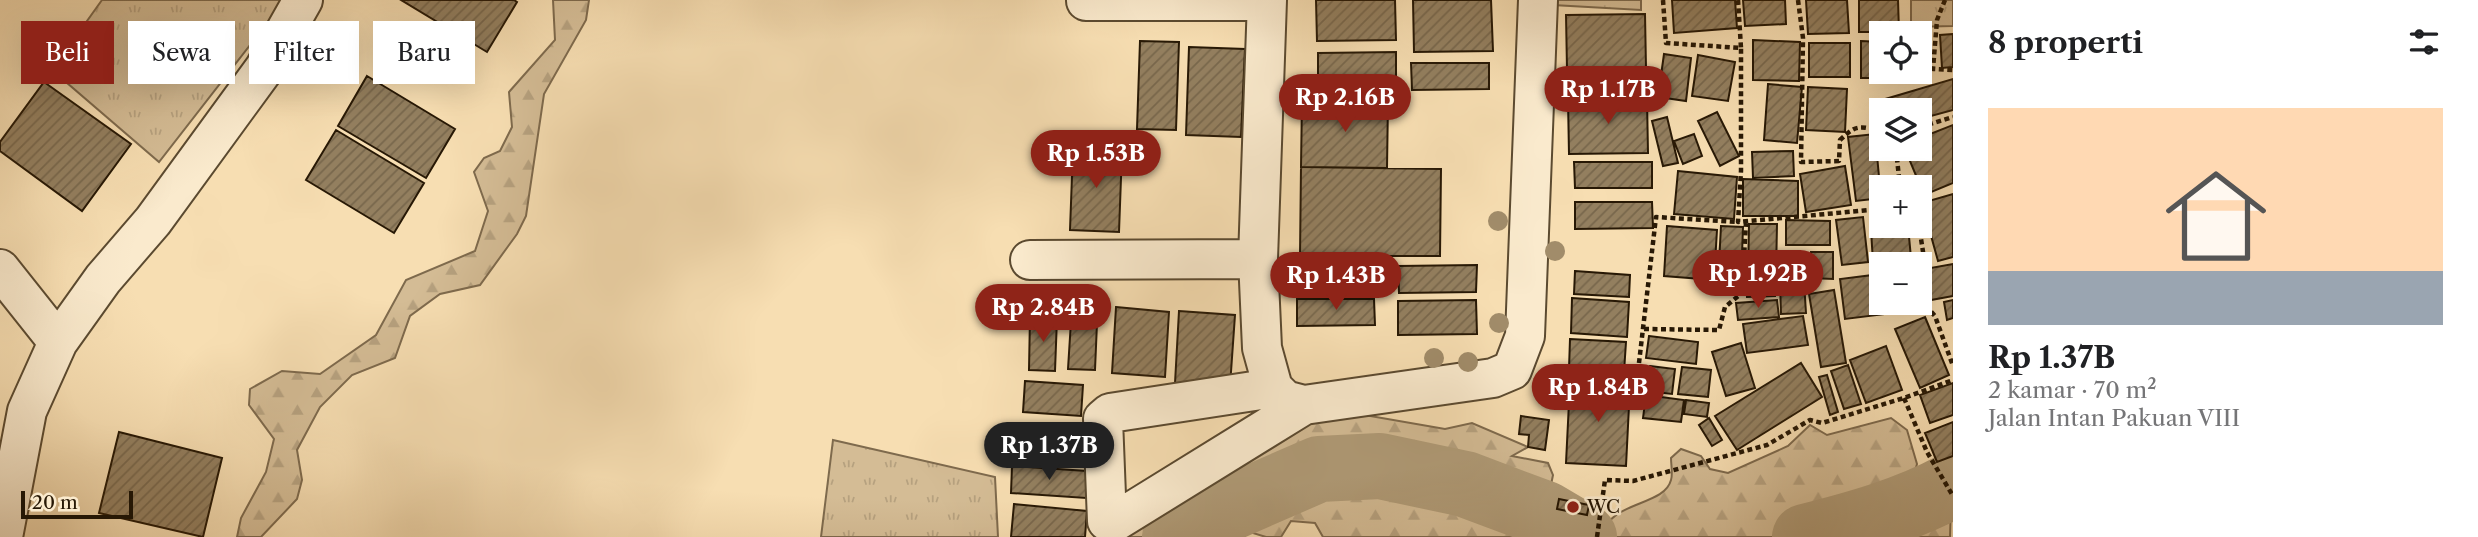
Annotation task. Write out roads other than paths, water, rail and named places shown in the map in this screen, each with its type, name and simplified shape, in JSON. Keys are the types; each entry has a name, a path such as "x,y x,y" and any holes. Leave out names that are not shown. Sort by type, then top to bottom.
{"street":[{"path":"3,537 27,411 58,342 103,279 153,221 264,69 303,0"},
{"path":"1086,1 1267,0 1258,260 1262,348 1289,397"},
{"path":"1289,397 1113,523 1107,521 1103,419 1110,414 1289,397 1493,378 1512,370 1525,336 1538,0"},
{"path":"1030,260 1258,260"},
{"path":"0,269 58,342"}],"waterway":[{"path":"1175,537 1186,527 1319,469 1380,466 1465,484 1545,514 1584,537"},
{"path":"1805,537 1899,509 1953,485"}],"place":[{"name":"WC","path":"1573,507"}]}
